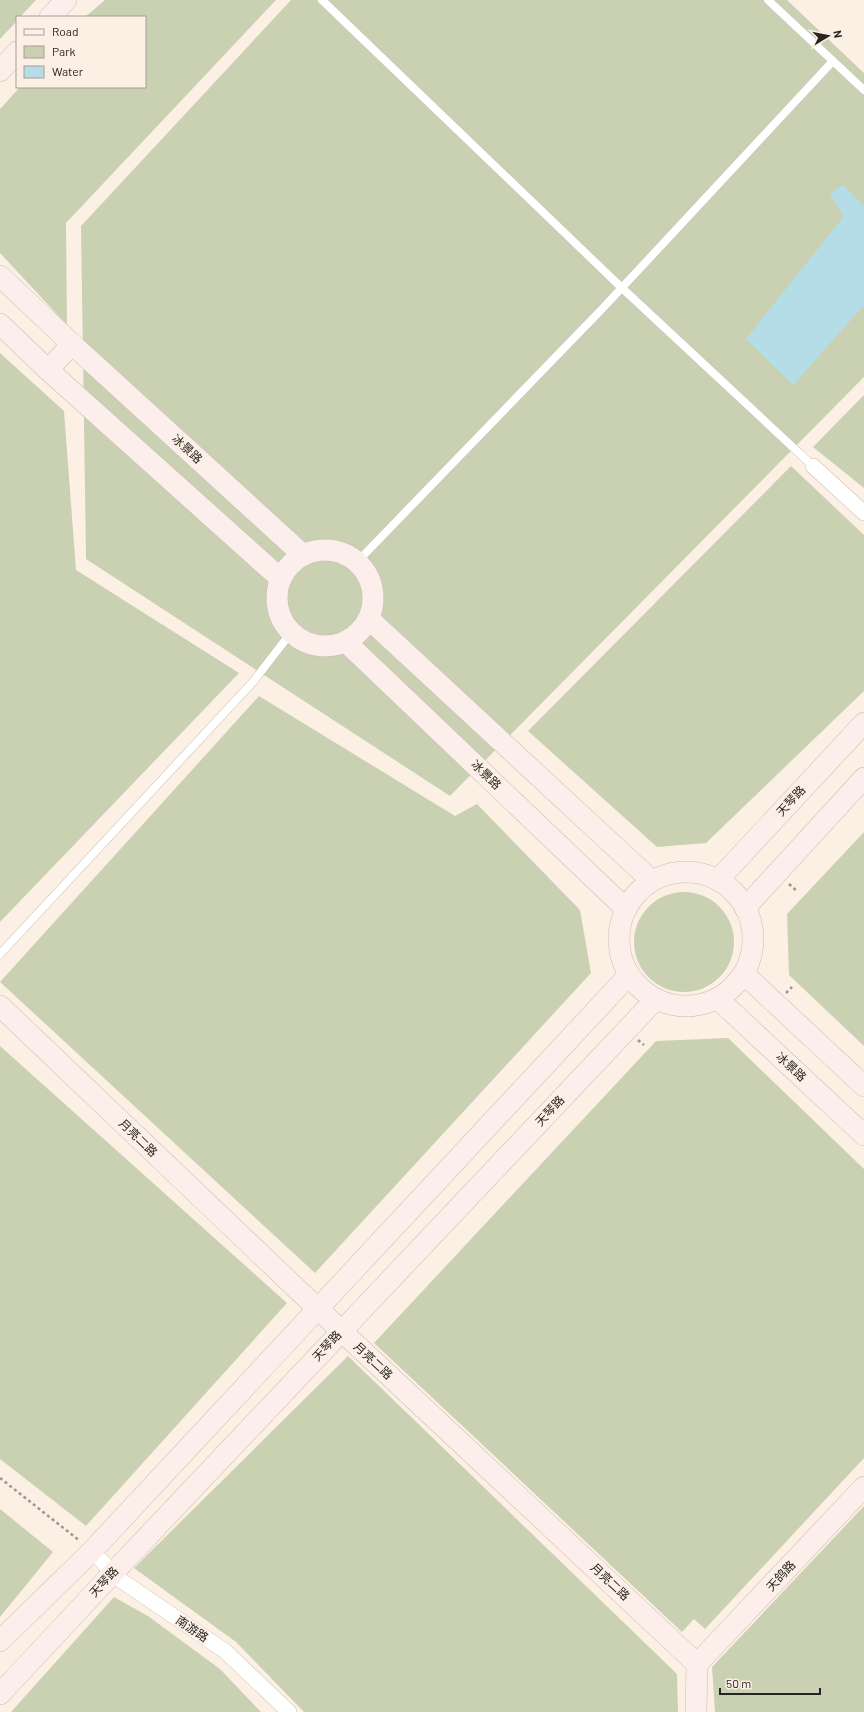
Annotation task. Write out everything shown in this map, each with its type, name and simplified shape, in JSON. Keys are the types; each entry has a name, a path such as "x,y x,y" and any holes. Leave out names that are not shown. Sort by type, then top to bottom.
{"main road":[{"path":"51,16 66,0"},
{"path":"0,71 16,53"},
{"name":"冰景路","path":"0,276 72,344 303,555"},
{"path":"0,324 48,370 281,579"},
{"path":"48,370 72,344"},
{"path":"326,549 341,552 358,561 366,572 372,587 373,604 369,619 359,632 346,642 331,646 316,646 290,634 280,617 276,601 278,586 284,571 295,560 303,555 309,552 326,549"},
{"path":"369,619 652,881"},
{"name":"冰景路","path":"346,642 626,909"},
{"name":"天琴路","path":"718,880 864,723"},
{"path":"745,908 864,778"},
{"path":"673,873 696,873 718,880 733,892 745,908 752,929 752,952 744,974 732,988 718,999 697,1006 676,1006 655,1000 640,989 629,975 620,954 619,931 626,909 637,893 652,881 673,873"},
{"path":"744,974 864,1086"},
{"path":"0,1642 92,1551 629,975"},
{"name":"冰景路","path":"718,999 864,1135"},
{"name":"天琴路","path":"0,1694 655,1000"},
{"name":"月亮二路","path":"0,1006 317,1309 697,1664"},
{"name":"天鸽路","path":"697,1664 864,1487"},
{"path":"696,1712 697,1664"}],"street":[{"path":"814,466 864,513"},
{"name":"南游路","path":"92,1551 119,1580 225,1651 289,1712"}],"lane":[{"path":"322,0 622,288 814,466"},
{"path":"768,0 864,90"},
{"path":"358,561 622,288 833,61"},
{"path":"0,954 252,683 290,634"}],"path":[{"path":"0,1478 92,1551"}],"green space":[{"path":"0,0 36,0 21,16 16,16 16,22 0,39"},
{"path":"105,0 276,0 66,223 67,325 0,253 0,109 19,88 146,88 146,16 86,16"},
{"path":"291,0 787,0 864,73 864,377 450,796 86,559 81,226"},
{"path":"0,353 64,411 76,570 239,673 0,922"},
{"path":"864,395 864,488 813,447"},
{"path":"791,466 864,535 864,691 706,843 657,847 528,731"},
{"path":"259,696 455,816 477,804 580,910 591,973 315,1273 0,982"},
{"path":"864,832 864,1046 789,975 787,914"},
{"path":"684,892 694,893 712,900 726,914 733,932 733,952 726,970 712,984 694,991 684,992 674,991 656,984 642,970 635,952 634,942 635,932 642,914 656,900 674,893"},
{"path":"728,1038 864,1169 864,1458 705,1629 694,1619 682,1632 374,1343 656,1041"},
{"path":"0,1046 287,1303 86,1526 0,1459"},
{"path":"348,1356 677,1674 678,1712 304,1712 236,1642 134,1568"},
{"path":"864,1506 864,1712 715,1712 712,1667"},
{"path":"0,1509 53,1552 0,1617"},
{"path":"114,1597 148,1616 220,1669 261,1712 11,1712"}],"water":[{"path":"843,185 864,206 864,305 793,385 746,339 844,216 830,194"}]}
